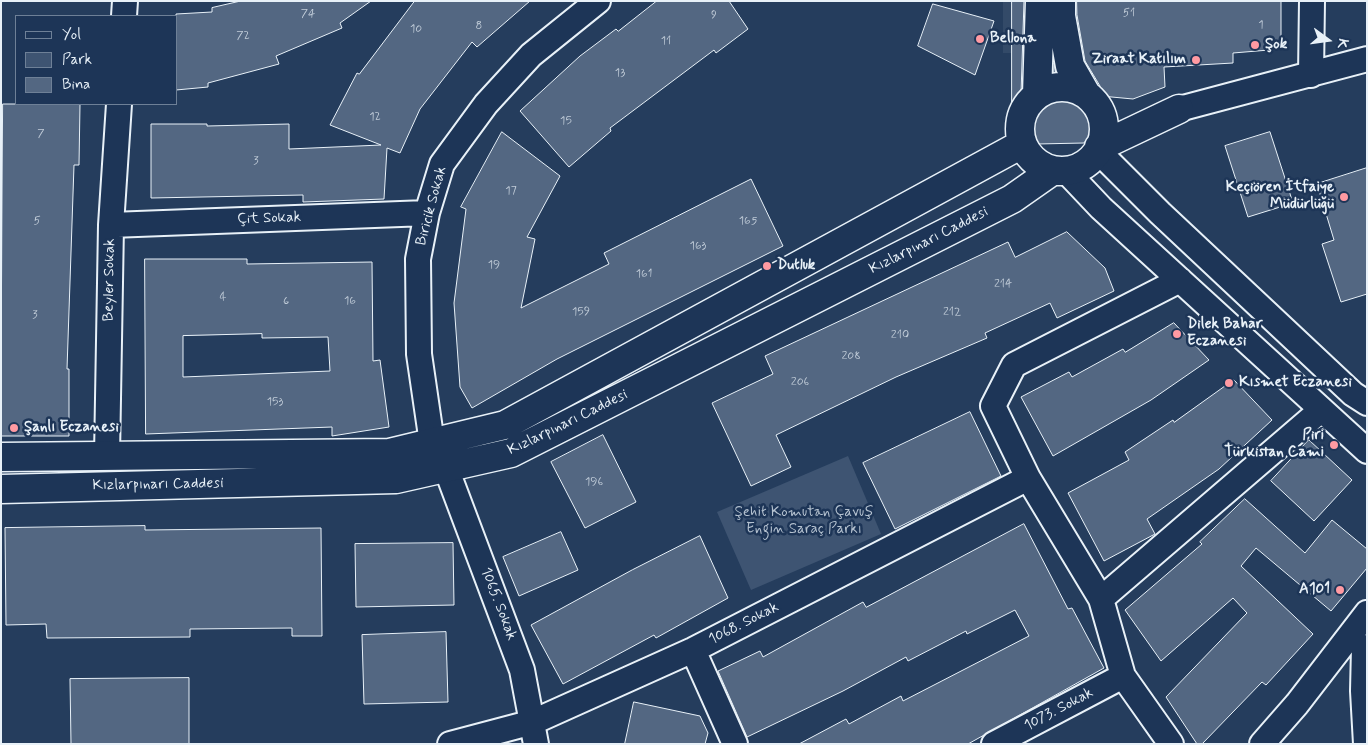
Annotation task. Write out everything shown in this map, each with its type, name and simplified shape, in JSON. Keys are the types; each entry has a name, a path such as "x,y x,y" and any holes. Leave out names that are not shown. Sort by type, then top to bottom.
{"main road":[{"path":"1037,95 1040,1"},
{"path":"1061,1 1061,16 1070,66 1090,98 1102,113 1104,128 1099,149 1090,161 1078,168 1059,171 1040,166 1029,156 1022,144 1020,122 1029,102 1050,88 1063,86 1090,98 1133,114 1179,109"},
{"path":"1099,149 1179,109"},
{"name":"Kızlarpınarı Caddesi","path":"1,457 390,453 505,425 1022,144"},
{"name":"Kızlarpınarı Caddesi","path":"1,489 396,479 511,453 1012,199 1059,171"}],"street":[{"path":"124,15 125,1"},
{"name":"Biricik Sokak","path":"432,443 418,354 418,259 427,213 442,164 486,104 531,55 598,1"},
{"path":"1311,75 1312,1"},
{"path":"1179,109 1367,59"},
{"name":"Beyler Sokak","path":"107,456 111,225 119,105"},
{"path":"1099,149 1160,213 1362,396"},
{"path":"1059,171 1367,451"},
{"name":"Çit Sokak","path":"111,225 427,213"},
{"path":"1171,744 1123,676 1101,599 1028,478 993,406 1014,365 1180,280"},
{"path":"1101,599 1321,410"},
{"name":"1065. Sokak","path":"446,468 522,670 534,733"},
{"name":"1068. Sokak","path":"450,744 534,733 1028,478"},
{"path":"1262,744 1296,704 1367,613"},
{"path":"1296,704 1365,645"},
{"path":"1365,645 1366,744"},
{"path":"693,650 735,744"},
{"name":"1073. Sokak","path":"994,744 1123,676"}],"shaded area":[{"path":"1003,1 1089,1 1089,53 1077,53 1076,16 1016,15 1016,53 1003,53"}],"green space":[{"name":"Şehit Komutan Çavuş Engin Saraç Parkı","path":"848,456 881,534 751,590 717,512"}],"building":[{"path":"241,1 371,1 340,23 342,28 276,56 279,64 208,83 208,87 178,90 178,15 176,14 212,12 212,8"},
{"path":"415,1 530,1 477,47 472,42 420,109 400,153 387,148 384,199 303,202 303,195 151,198 151,124 207,124 207,126 289,124 289,149 381,145 330,125 357,73 359,74"},
{"path":"657,1 729,1 748,29 716,53 714,50 610,128 611,131 569,167 520,111 580,56 616,29 618,31"},
{"path":"1012,1 1024,1 1021,94 1023,102 1028,108 1036,111 1044,109 1050,104 1053,96 1054,63 1056,74 1073,102 1079,108 1089,109 1090,135 1084,143 1037,144 1035,136 1030,130 1022,128 1012,131"},
{"path":"1077,1 1281,1 1281,49 1233,53 1233,63 1164,67 1165,87 1133,99 1101,96 1100,86 1085,61 1077,15"},
{"path":"933,4 994,21 975,75 918,46"},
{"path":"3,104 80,105 79,165 74,165 67,369 69,369 69,436 1,436"},
{"path":"502,132 560,176 527,237 535,239 521,308 609,264 604,253 751,179 783,246 557,359 472,408 460,387 454,303 466,209 461,207"},
{"path":"1270,132 1293,203 1248,217 1225,146"},
{"path":"1367,168 1367,294 1341,302 1322,244 1334,240 1317,184"},
{"path":"1067,232 1105,268 1114,291 1057,318 1050,303 985,333 987,338 896,377 776,435 791,467 751,486 712,403 773,374 765,356 1008,242 1015,257"},
{"path":"145,259 247,259 247,264 372,262 373,361 380,360 389,427 332,436 332,427 146,434","holes":["262,334 262,338 328,337 330,371 183,377 183,336"]},
{"path":"1174,323 1209,360 1151,400 1053,456 1021,397 1069,372 1072,377 1123,349 1125,352"},
{"path":"1234,380 1272,420 1219,469 1147,519 1155,534 1104,561 1068,493 1129,460 1125,452 1173,420 1174,422"},
{"path":"970,412 1001,476 895,529 863,463"},
{"path":"603,435 636,502 585,528 551,462"},
{"path":"1309,440 1352,480 1314,521 1271,481"},
{"path":"1245,499 1305,553 1332,520 1367,549 1367,568 1331,611 1256,548 1241,566 1313,634 1266,685 1262,682 1202,744 1197,744 1166,697 1247,613 1233,598 1161,661 1125,610 1202,544 1200,542"},
{"path":"1024,524 1068,609 1072,608 1104,668 968,744 799,744 846,719 849,724 901,696 903,701 1029,636 1015,610 967,634 966,631 908,661 906,657 843,691 747,737 718,671 760,651 763,657 863,602 866,607"},
{"path":"145,526 145,530 321,528 322,636 292,636 292,628 190,629 190,637 47,638 46,624 6,625 5,528"},
{"path":"561,532 578,570 519,596 503,557"},
{"path":"700,536 728,598 656,638 654,635 563,684 531,625 632,570"},
{"path":"453,543 454,605 356,607 355,544"},
{"path":"446,632 448,702 364,704 362,635"},
{"path":"189,678 189,744 71,744 70,679"},
{"path":"634,702 700,716 708,733 705,744 625,744"}],"place":[{"name":"Bellona","path":"980,39"},
{"name":"Şok","path":"1255,45"},
{"name":"Ziraat Katılım","path":"1196,60"},
{"name":"Keçiören İtfaiye Müdürlüğü","path":"1344,197"},
{"name":"Dutluk","path":"767,266"},
{"name":"Dilek Bahar Eczanesi","path":"1177,334"},
{"name":"Kısmet Eczanesi","path":"1229,383"},
{"name":"Şanlı Eczanesi","path":"14,428"},
{"name":"Piri Türkistan Cami","path":"1334,445"},
{"name":"A101","path":"1340,590"}]}
